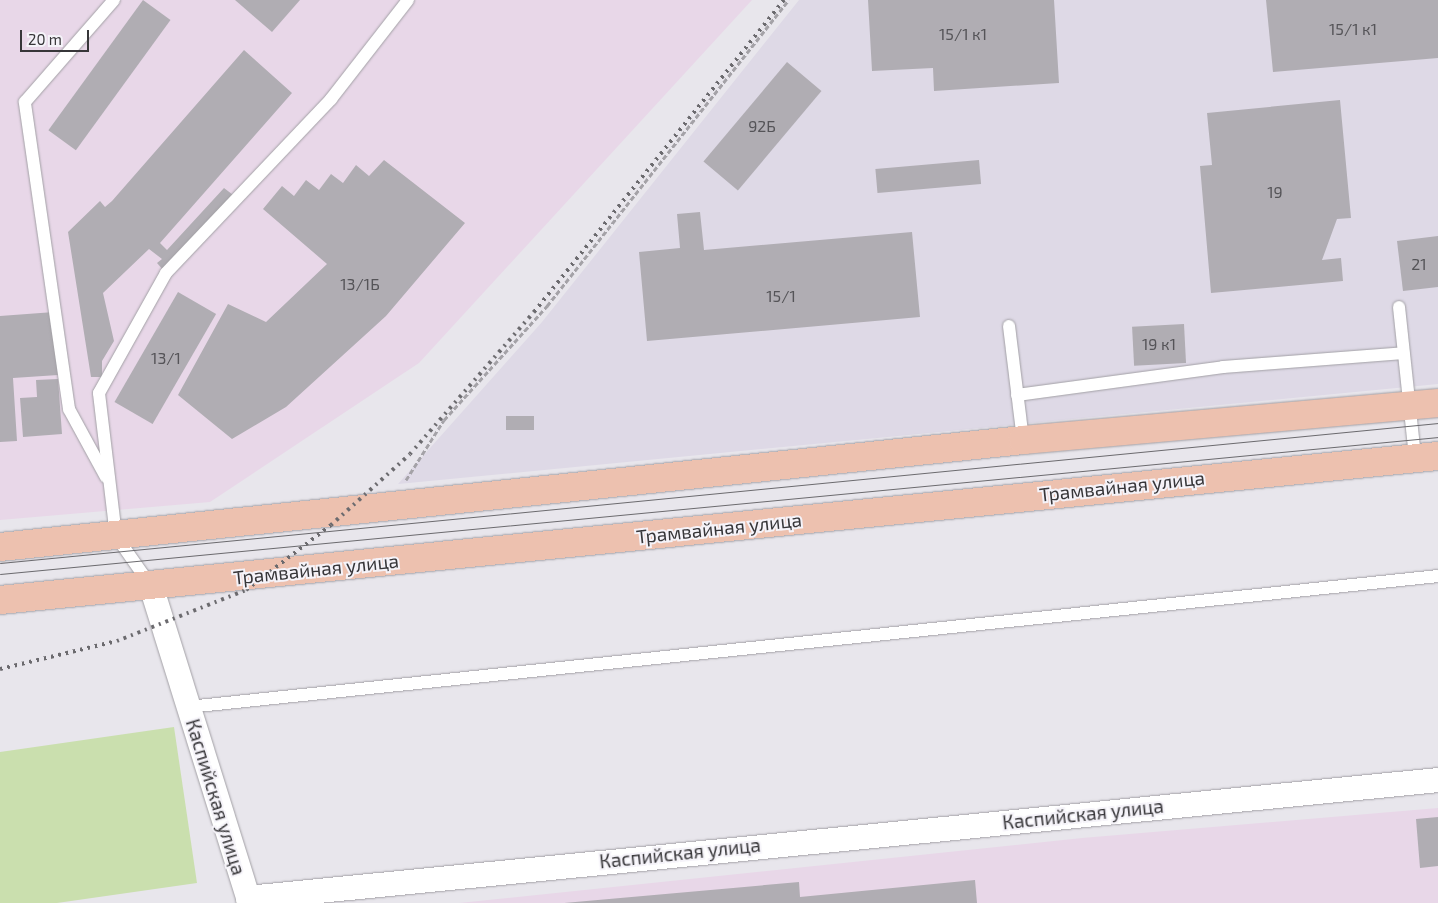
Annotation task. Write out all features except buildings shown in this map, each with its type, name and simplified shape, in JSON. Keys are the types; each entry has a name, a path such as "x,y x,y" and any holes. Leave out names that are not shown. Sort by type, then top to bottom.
{"main road":[{"path":"0,547 1023,440 1438,403"},
{"name":"Трамвайная улица","path":"0,600 1427,456"}],"street":[{"name":"Каспийская улица","path":"151,586 248,900 1438,780"}],"lane":[{"path":"110,483 69,409 25,102 114,0"},
{"path":"151,586 116,536 98,393 166,273 331,99 408,0"},
{"path":"1399,307 1408,406 1427,456"},
{"path":"1009,326 1023,440"},
{"path":"1017,395 1223,367 1403,352"},
{"path":"188,707 1438,576"}],"path":[{"path":"403,506 407,476 444,420 547,306 789,0"}],"shaded area":[{"path":"0,0 752,0 419,363 210,502 0,520"},
{"path":"799,0 1438,0 1438,384 398,484 542,322"},
{"path":"1438,808 1438,903 459,903 1082,838"}],"green space":[{"path":"174,727 197,883 57,903 0,903 0,752"}],"tram line":[{"path":"0,563 1438,423"},
{"path":"0,574 1438,437"}],"railway":[{"path":"0,669 117,641 246,590 331,525 410,454 534,312 784,0"}]}
